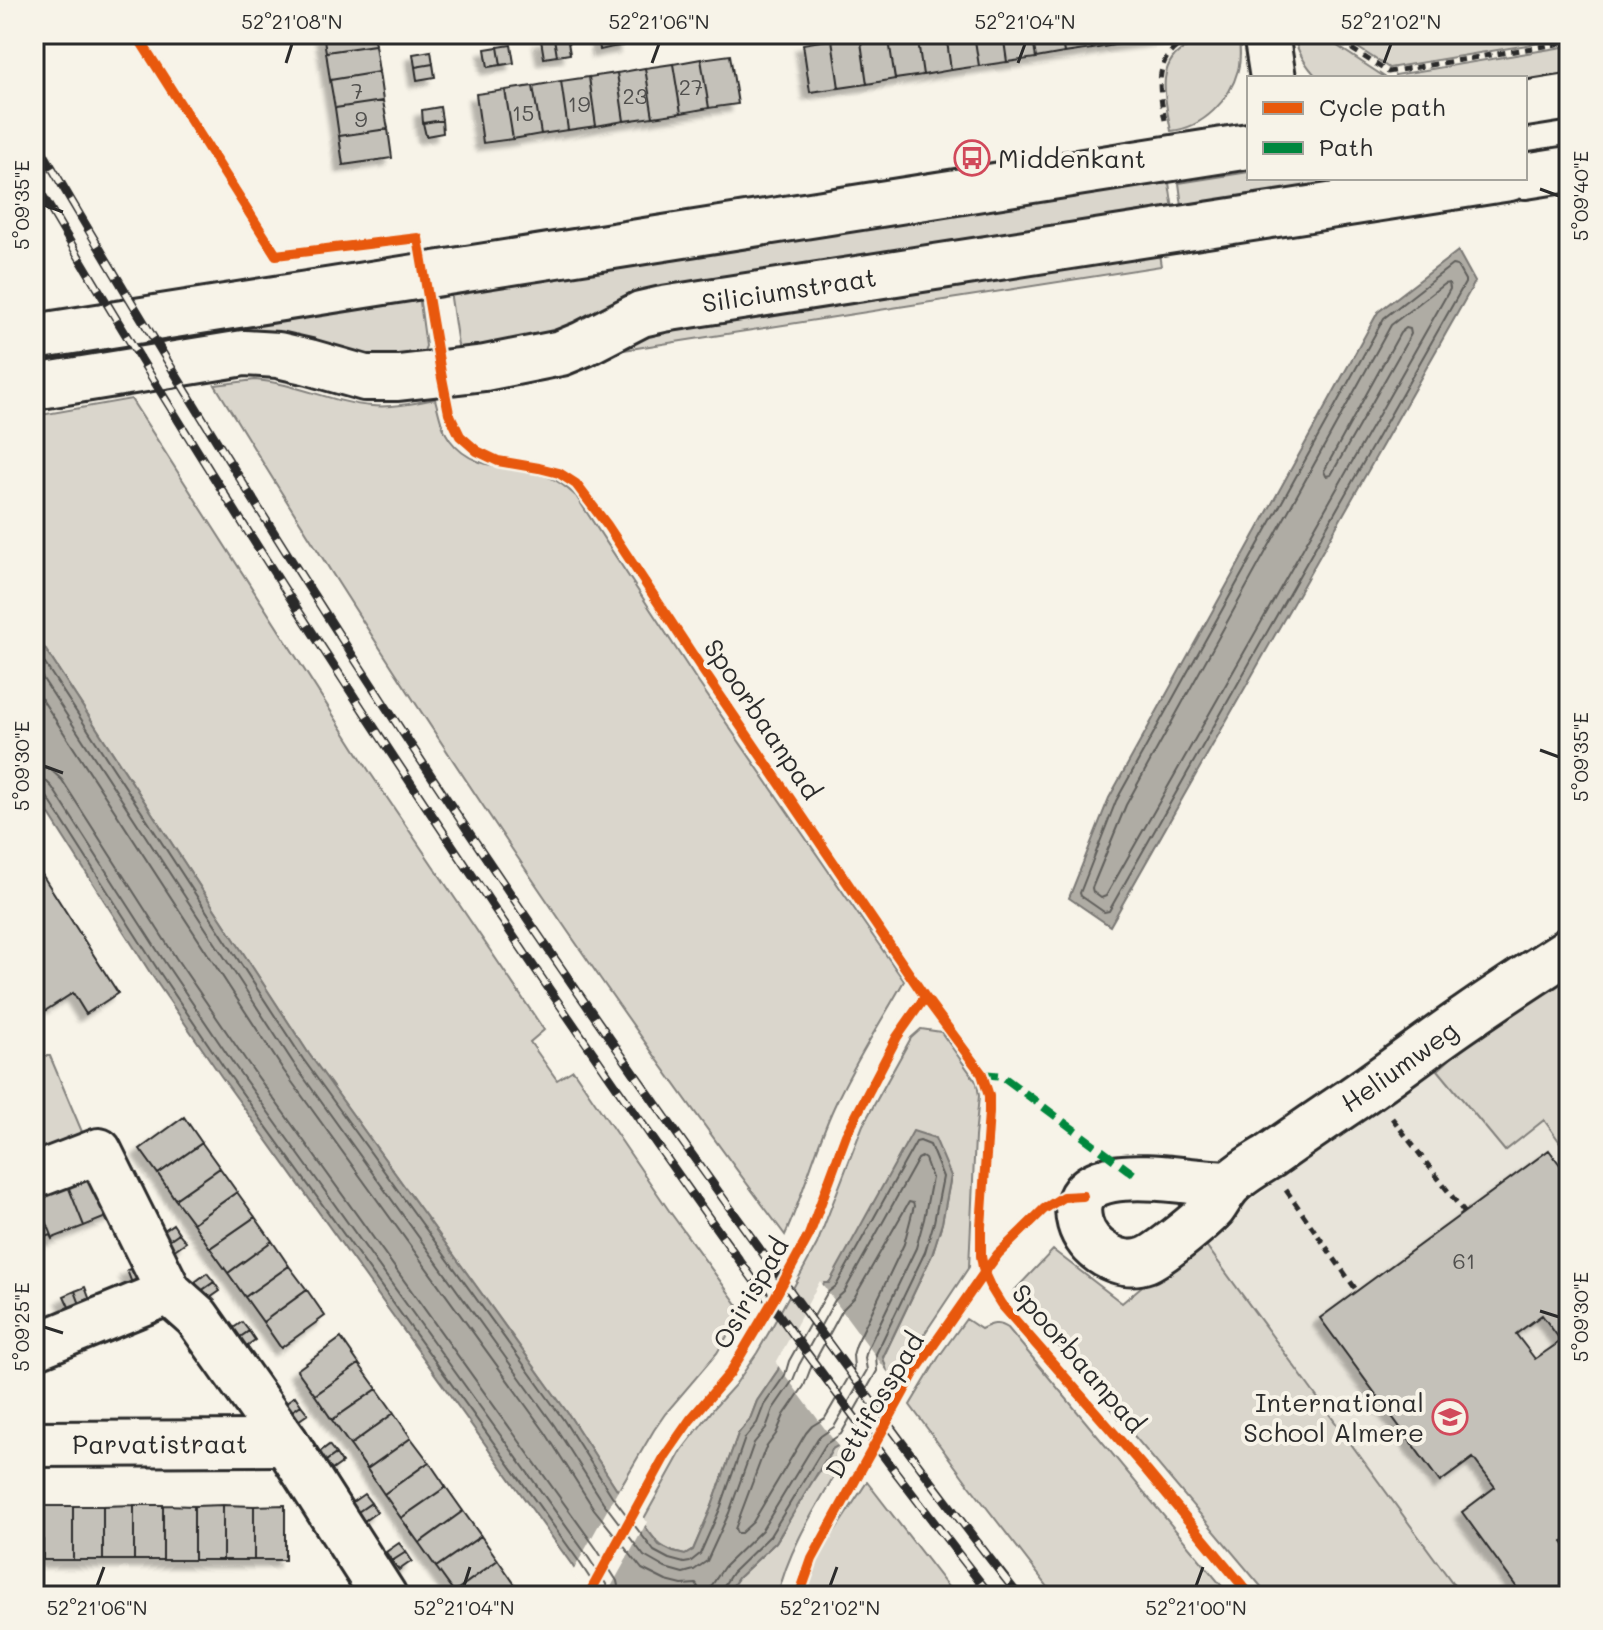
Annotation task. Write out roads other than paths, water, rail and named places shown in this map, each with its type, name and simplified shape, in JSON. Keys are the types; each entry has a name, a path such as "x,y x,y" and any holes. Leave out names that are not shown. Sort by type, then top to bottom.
{"street":[{"path":"1266,34 1273,76"},
{"path":"1527,104 1569,97"},
{"path":"34,337 1247,146"},
{"path":"1527,176 1569,169"},
{"name":"Siliciumstraat","path":"34,387 244,353 278,355 365,378 398,378 485,368 561,353 641,314 663,309 1497,180"},
{"name":"Heliumweg","path":"1247,1172 1569,950"},
{"path":"34,1176 99,1151 169,1292 34,1347"},
{"name":"Parvatistraat","path":"169,1292 197,1317 286,1443 384,1596"},
{"name":"Parvatistraat","path":"34,1444 286,1443"}],"water":[{"path":"1458,251 1475,282 1110,926 1069,898 1109,798 1378,312"},
{"path":"34,632 309,1054 659,1545 685,1555 693,1550 738,1434 778,1370 824,1283 829,1283 913,1131 935,1138 951,1176 942,1223 932,1255 883,1357 887,1371 847,1441 832,1449 776,1542 738,1578 726,1596 592,1596 221,1076 151,974 34,791"}],"railway":[{"path":"34,137 316,599 515,900 721,1196 1019,1596"},
{"path":"34,181 249,533 536,970 791,1331 991,1596"}],"place":[{"name":"Middenkant","path":"972,158"},
{"name":"International School Almere","path":"1450,1417"}]}
